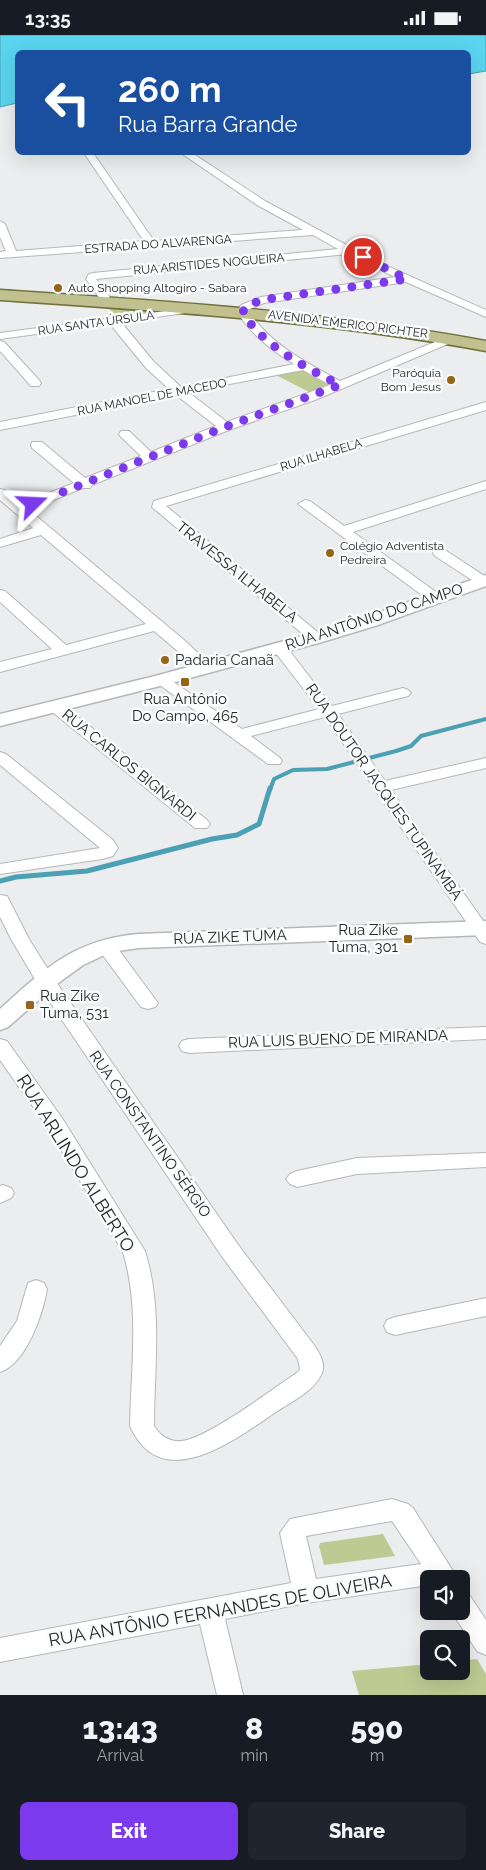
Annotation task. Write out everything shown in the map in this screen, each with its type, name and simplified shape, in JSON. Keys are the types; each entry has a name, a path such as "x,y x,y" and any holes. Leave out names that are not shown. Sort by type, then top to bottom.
{"main road":[{"name":"AVENIDA EMERICO RICHTER","path":"0,289 370,320 443,330 486,339"},
{"name":"AVENIDA EMERICO RICHTER","path":"0,295 192,309 244,310 310,318 486,346"}],"street":[{"path":"90,155 152,245"},
{"path":"189,155 261,203 407,279 486,314"},
{"path":"0,224 12,253"},
{"name":"ESTRADA DO ALVARENGA","path":"0,255 316,232"},
{"name":"RUA ARISTIDES NOGUEIRA","path":"104,297 91,279 93,276 351,251"},
{"path":"340,385 303,366 268,340 244,310 261,300 407,279"},
{"name":"RUA SANTA ÚRSULA","path":"0,336 192,309"},
{"path":"114,321 150,365 180,392 225,427"},
{"path":"20,509 85,485 225,427 340,385 451,339"},
{"path":"0,344 35,383"},
{"name":"RUA MANOEL DE MACEDO","path":"0,426 180,392 303,366"},
{"name":"RUA ILHABELA","path":"159,507 161,503 486,406"},
{"path":"125,434 150,458"},
{"path":"37,445 85,485"},
{"path":"343,531 486,485"},
{"path":"0,493 205,667"},
{"path":"305,503 435,598"},
{"name":"TRAVESSA ILHABELA","path":"159,507 316,638"},
{"path":"0,543 42,530"},
{"path":"440,553 484,580"},
{"name":"RUA ANTÔNIO DO CAMPO","path":"2,717 56,707 316,638 484,580"},
{"path":"0,594 62,650"},
{"path":"0,667 157,626"},
{"name":"RUA DOUTOR JACQUES TUPINAMBÁ","path":"280,648 328,711 484,931"},
{"path":"161,680 239,734 274,761"},
{"path":"239,734 403,693"},
{"name":"RUA CARLOS BIGNARDI","path":"56,707 201,824"},
{"path":"0,757 107,844 109,848 107,852 102,854 4,865"},
{"path":"381,787 485,763"},
{"name":"RUA CONSTANTINO SÉRGIO","path":"1,899 20,939 46,982 231,1252 312,1361"},
{"name":"RUA ZIKE TUMA","path":"0,1022 46,982 88,953 106,946 139,941 484,931"},
{"path":"106,946 148,1003"},
{"name":"RUA LUIS BUENO DE MIRANDA","path":"189,1046 486,1033"},
{"name":"RUA ARLINDO ALBERTO","path":"0,1046 54,1123 137,1259 144,1288 145,1305 142,1426 145,1436 152,1444 163,1449 178,1451 192,1449 228,1430 306,1379 311,1374 312,1361"},
{"path":"297,1179 357,1166 486,1160"},
{"path":"0,1363 25,1331 32,1316 36,1289"},
{"path":"395,1326 486,1307"},
{"path":"306,1592 294,1533 295,1529 392,1510 399,1511 404,1516 439,1570"},
{"name":"RUA ANTÔNIO FERNANDES DE OLIVEIRA","path":"0,1650 306,1592 420,1579"},
{"path":"210,1610 230,1695"},
{"path":"470,1618 486,1643"}],"green space":[{"path":"107,305 177,310 115,318"},
{"path":"307,369 330,384 309,392 276,375"},
{"path":"383,1534 395,1556 324,1565 319,1546 320,1543"},
{"path":"477,1659 486,1674 486,1695 359,1695 352,1671 420,1665 420,1680 470,1680 470,1660"}],"water":[{"path":"0,35 486,35 486,71 471,74 471,50 15,50 15,103 0,107"}],"waterway":[{"path":"270,790 274,779 293,770 327,769 396,751 411,746 421,736 486,719"},
{"path":"0,881 16,877 87,871 212,839 237,835 259,824 270,788"}],"place":[{"name":"Auto Shopping Altogiro - Sabara","path":"58,288"},
{"name":"Paróquia Bom Jesus","path":"451,380"},
{"name":"Colégio Adventista Pedreira","path":"330,553"},
{"name":"Padaria Canaã","path":"165,660"},
{"name":"Rua Antônio Do Campo, 465","path":"185,682"},
{"name":"Rua Zike Tuma, 301","path":"408,939"},
{"name":"Rua Zike Tuma, 531","path":"30,1005"}],"route":[{"path":"33,504 85,485 225,427 340,385 303,366 268,340 246,318 243,312 245,307 261,300 407,279 363,257"}]}
